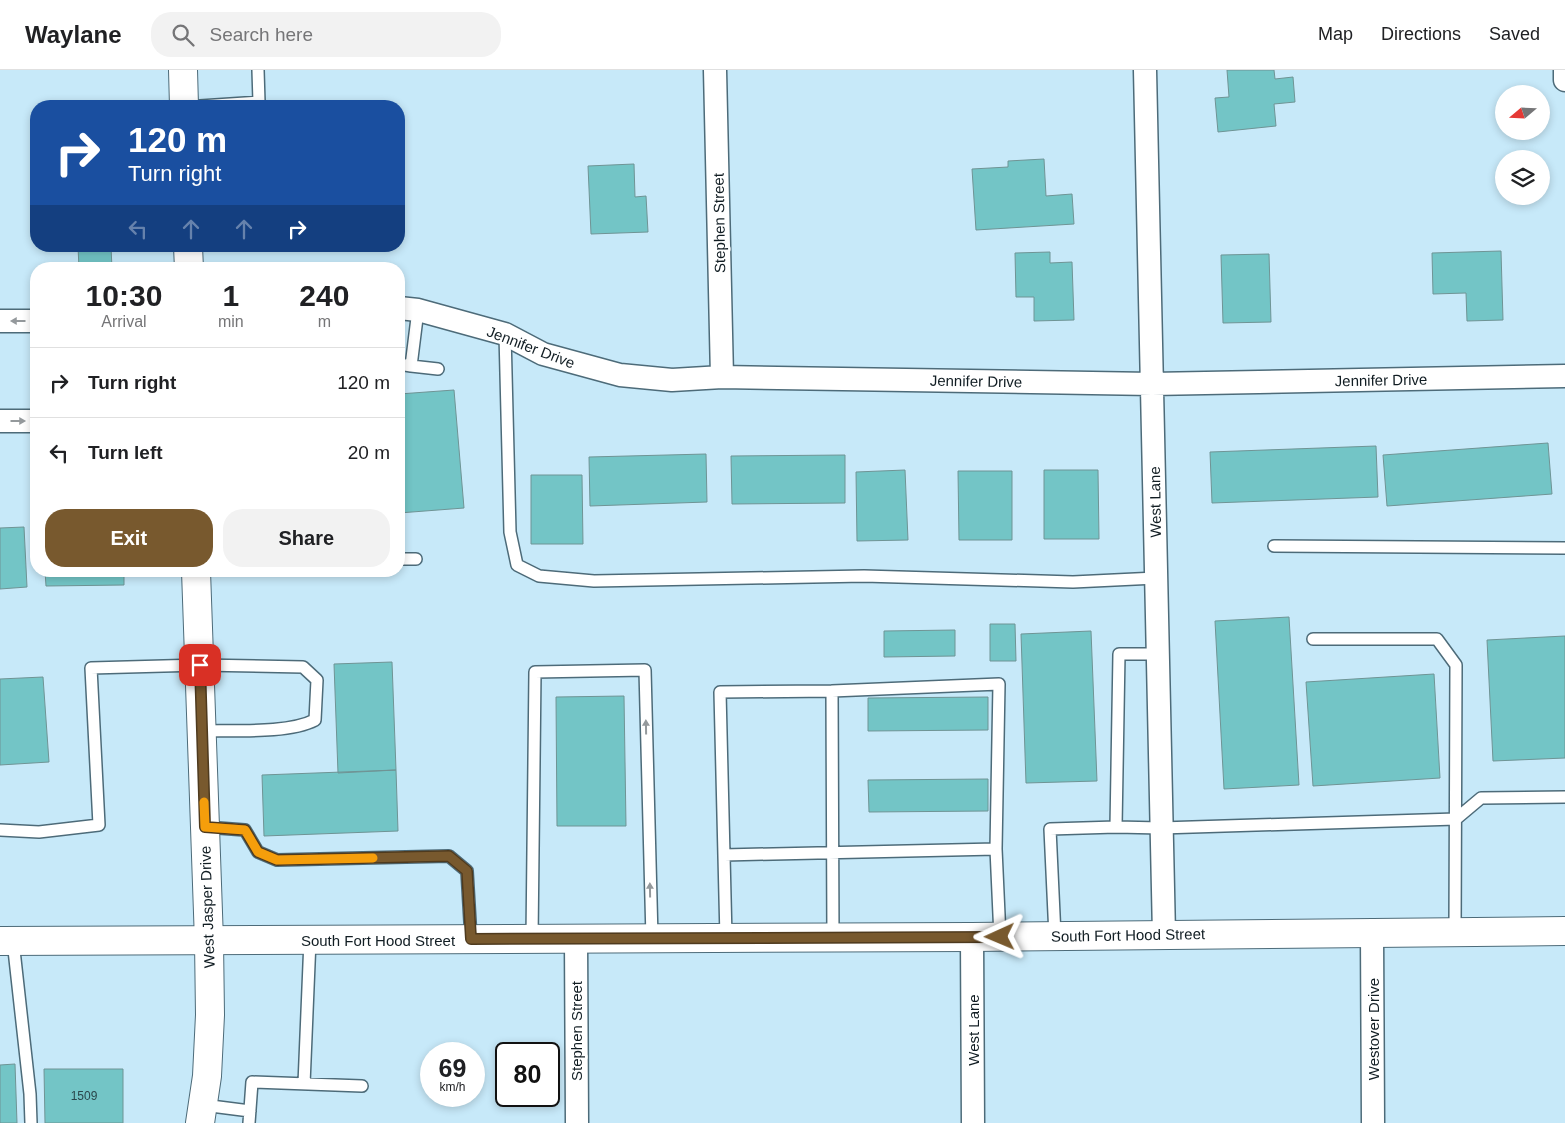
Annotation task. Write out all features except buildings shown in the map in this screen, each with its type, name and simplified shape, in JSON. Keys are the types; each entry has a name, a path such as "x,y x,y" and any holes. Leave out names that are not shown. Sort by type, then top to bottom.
{"main road":[{"path":"183,70 184,100"},
{"name":"West Jasper Drive","path":"196,577 210,1014 207,1076 201,1114"},
{"name":"South Fort Hood Street","path":"6,941 1000,937 1565,931"}],"street":[{"name":"Stephen Street","path":"716,70 722,377"},
{"name":"West Lane","path":"1145,70 1164,935"},
{"path":"1565,70 1565,80"},
{"name":"Jennifer Drive","path":"408,309 504,334 543,354 620,375 672,380 722,377 1152,384 1565,376"},
{"path":"0,321 30,321"},
{"path":"0,421 30,421"},
{"name":"Westover Drive","path":"1372,934 1373,1123"},
{"name":"West Lane","path":"972,937 973,1123"},
{"name":"Stephen Street","path":"576,939 576,1123"}],"lane":[{"path":"258,70 259,100"},
{"path":"408,309 411,366"},
{"path":"504,334 510,532 517,565 539,576 594,581 864,576 1073,582 1156,578"},
{"path":"405,365 438,369"},
{"path":"1274,546 1565,548"},
{"path":"405,559 416,558"},
{"path":"1313,639 1437,639 1456,665 1456,933"},
{"path":"1116,828 1119,654 1157,654"},
{"path":"0,830 39,832 99,825 91,668 200,665 302,666 316,680 315,720 304,726 254,730 202,731"},
{"path":"532,939 535,672 645,670 652,938"},
{"path":"726,938 720,692 832,691 999,684 996,849 1000,937"},
{"path":"832,691 833,938"},
{"path":"1056,936 1050,829 1161,828 1456,818 1481,798 1565,797"},
{"path":"205,827 245,830 258,852 277,860 449,856 467,871 471,939"},
{"path":"724,855 996,849"},
{"path":"304,1084 310,940"},
{"path":"6,941 30,1094 31,1123"},
{"path":"201,1114 250,1117 252,1082 362,1086"}],"slow traffic":[{"path":"204,802 205,827 245,830 258,852 277,860 373,858"}],"route":[{"path":"200,665 205,827 245,830 258,852 277,860 449,856 467,871 471,939 1000,937"}]}
